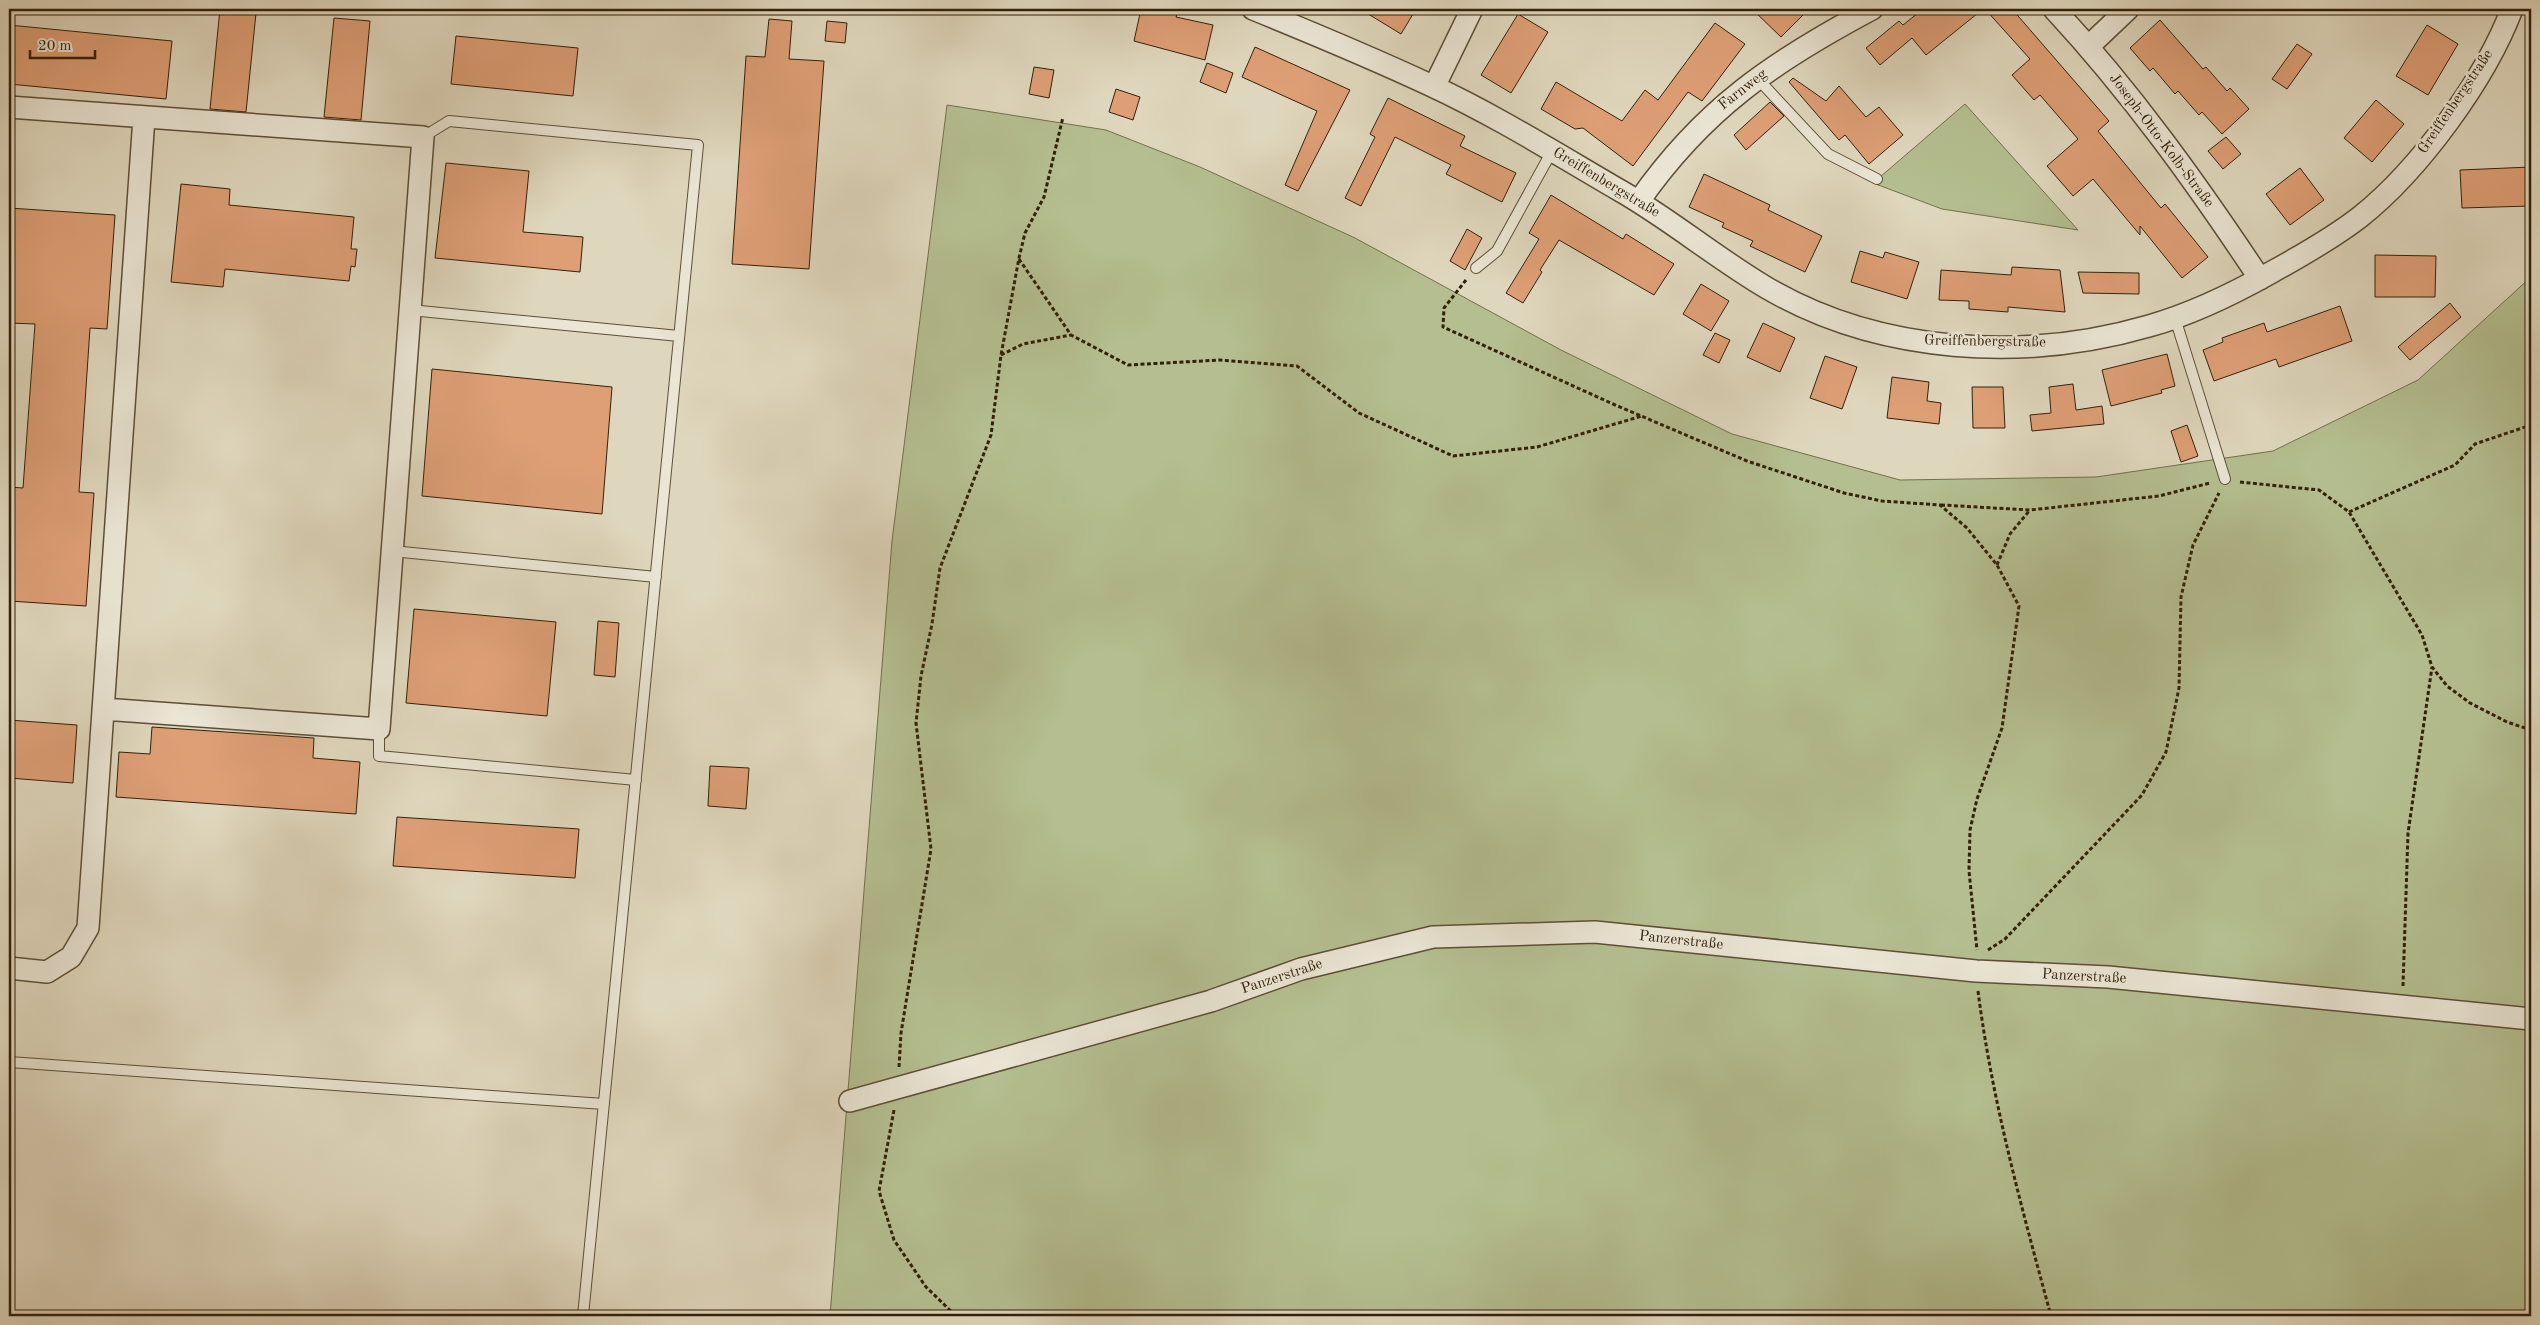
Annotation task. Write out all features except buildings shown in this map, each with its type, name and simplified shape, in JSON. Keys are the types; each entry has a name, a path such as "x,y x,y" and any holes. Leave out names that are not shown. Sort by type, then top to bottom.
{"street":[{"name":"Greiffenbergstraße","path":"1253,9 1434,87 1639,201 1768,288 1815,311 1849,324 1914,341 1984,346 2064,343 2119,334 2175,318 2210,304 2298,258 2360,217 2431,144 2480,73 2512,9"},
{"path":"1434,87 1472,9"},
{"name":"Farnweg","path":"1639,201 1681,146 1721,106 1757,78 1839,26 1872,9"},
{"name":"Joseph-Otto-Kolb-Straße","path":"2054,9 2089,46 2148,120 2260,279"},
{"path":"2089,46 2128,9"},
{"path":"9,107 423,137 379,729 103,709"},
{"path":"9,968 47,972 71,956 88,928 144,117"},
{"name":"Panzerstraße","path":"850,1101 1211,1001 1302,969 1432,937 1595,932 1976,971 2108,977 2531,1019"}],"lane":[{"path":"1757,78 1828,154 1877,179"},
{"path":"423,137 449,121 698,145 583,1316"},
{"path":"1476,268 1497,251 1552,151"},
{"path":"410,310 679,336"},
{"path":"2175,318 2225,479"},
{"path":"392,551 656,577"},
{"path":"379,729 379,756 636,780"},
{"path":"9,1062 604,1104"}],"path":[{"path":"956,1316 926,1287 894,1240 879,1192 898,1089 901,1033 931,849 916,723 921,676 932,624 940,568 991,436 1001,355 1019,258 1025,233 1044,196 1063,117"},
{"path":"1019,258 1071,335 1128,365 1220,360 1297,366 1359,414 1453,456 1537,447 1642,416"},
{"path":"1476,268 1444,308 1443,327 1747,461 1844,493 1882,501 2030,510 2159,496 2225,479 2318,490 2349,512 2422,635 2432,666 2447,686 2470,703 2507,722 2531,730"},
{"path":"1001,355 1023,344 1071,335"},
{"path":"2349,512 2455,465 2475,444 2531,425"},
{"path":"2005,939 2142,796 2166,752 2179,688 2181,597 2193,545 2225,479"},
{"path":"1940,505 1967,528 1997,565 2019,606 2002,728 1977,800 1970,830 1969,871 1978,957 1976,971 1986,1052 2024,1216 2051,1316"},
{"path":"1997,565 2010,534 2030,510"},
{"path":"2402,1006 2408,833 2432,666"}],"green space":[{"path":"1965,104 2078,230 1942,209 1873,183"},
{"path":"947,105 1106,130 1200,167 1355,238 1561,350 1732,434 1900,480 2096,477 2273,451 2418,380 2531,277 2531,1316 830,1316 892,541"}]}
